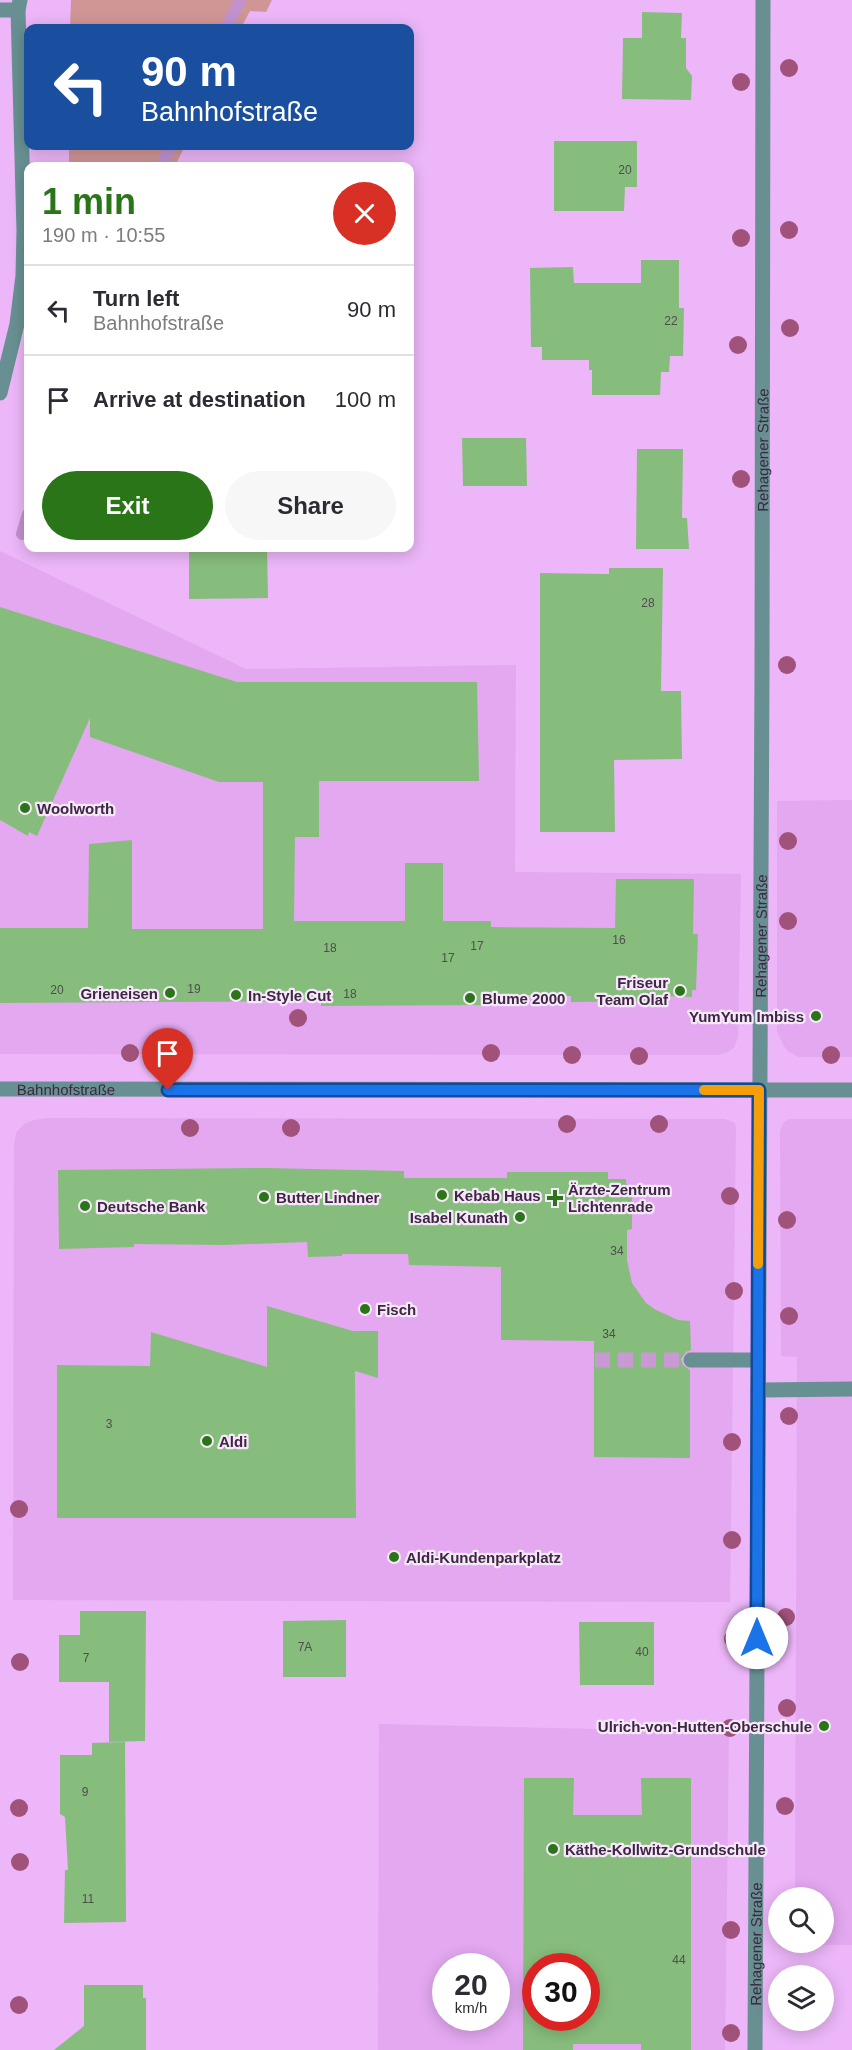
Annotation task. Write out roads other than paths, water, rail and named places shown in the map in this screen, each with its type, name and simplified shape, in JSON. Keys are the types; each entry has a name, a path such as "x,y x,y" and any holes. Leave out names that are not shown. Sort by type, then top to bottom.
{"street":[{"name":"Rehagener Straße","path":"755,2050 763,0"},
{"path":"0,10 19,5 24,231 23,276 17,324 0,393"},
{"name":"Bahnhofstraße","path":"0,1089 852,1090"},
{"path":"691,1360 758,1360"},
{"path":"758,1390 852,1389"}],"waterway":[{"path":"228,24 240,0"},
{"path":"163,162 169,150"},
{"path":"22,534 24,527"}],"tunnel":[{"path":"595,1360 691,1360"}],"place":[{"name":"Woolworth","path":"25,808"},
{"name":"Friseur Team Olaf","path":"680,991"},
{"name":"Grieneisen","path":"170,993"},
{"name":"In-Style Cut","path":"236,995"},
{"name":"Blume 2000","path":"470,998"},
{"name":"YumYum Imbiss","path":"816,1016"},
{"name":"Kebab Haus","path":"442,1195"},
{"name":"Butter Lindner","path":"264,1197"},
{"name":"Ärzte-Zentrum Lichtenrade","path":"555,1198"},
{"name":"Deutsche Bank","path":"85,1206"},
{"name":"Isabel Kunath","path":"520,1217"},
{"name":"Fisch","path":"365,1309"},
{"name":"Aldi","path":"207,1441"},
{"name":"Aldi-Kundenparkplatz","path":"394,1557"},
{"name":"Ulrich-von-Hutten-Oberschule","path":"824,1726"},
{"name":"Käthe-Kollwitz-Grundschule","path":"553,1849"}]}
